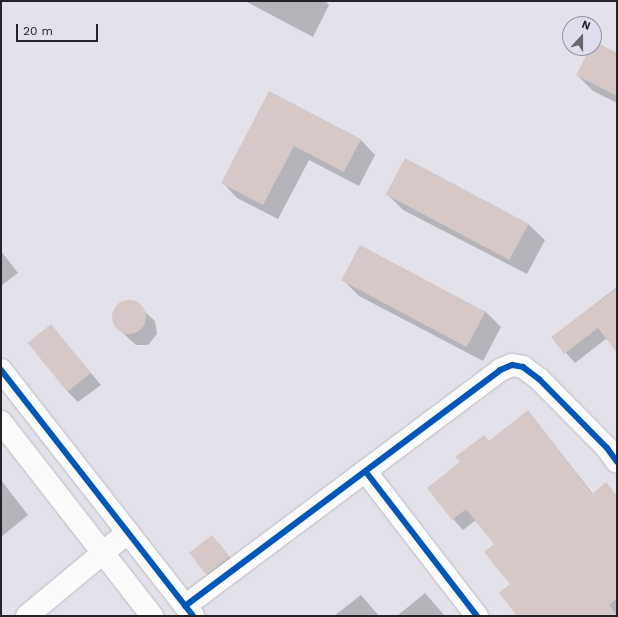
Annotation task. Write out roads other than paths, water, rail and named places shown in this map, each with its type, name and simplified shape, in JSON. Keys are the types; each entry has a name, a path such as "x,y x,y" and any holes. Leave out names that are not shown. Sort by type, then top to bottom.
{"street":[{"path":"1,370 189,611 366,472 500,370 512,366 523,367 539,379 614,450"},
{"path":"1,422 152,616"},
{"path":"366,472 477,616"},
{"path":"27,616 128,532"}]}
